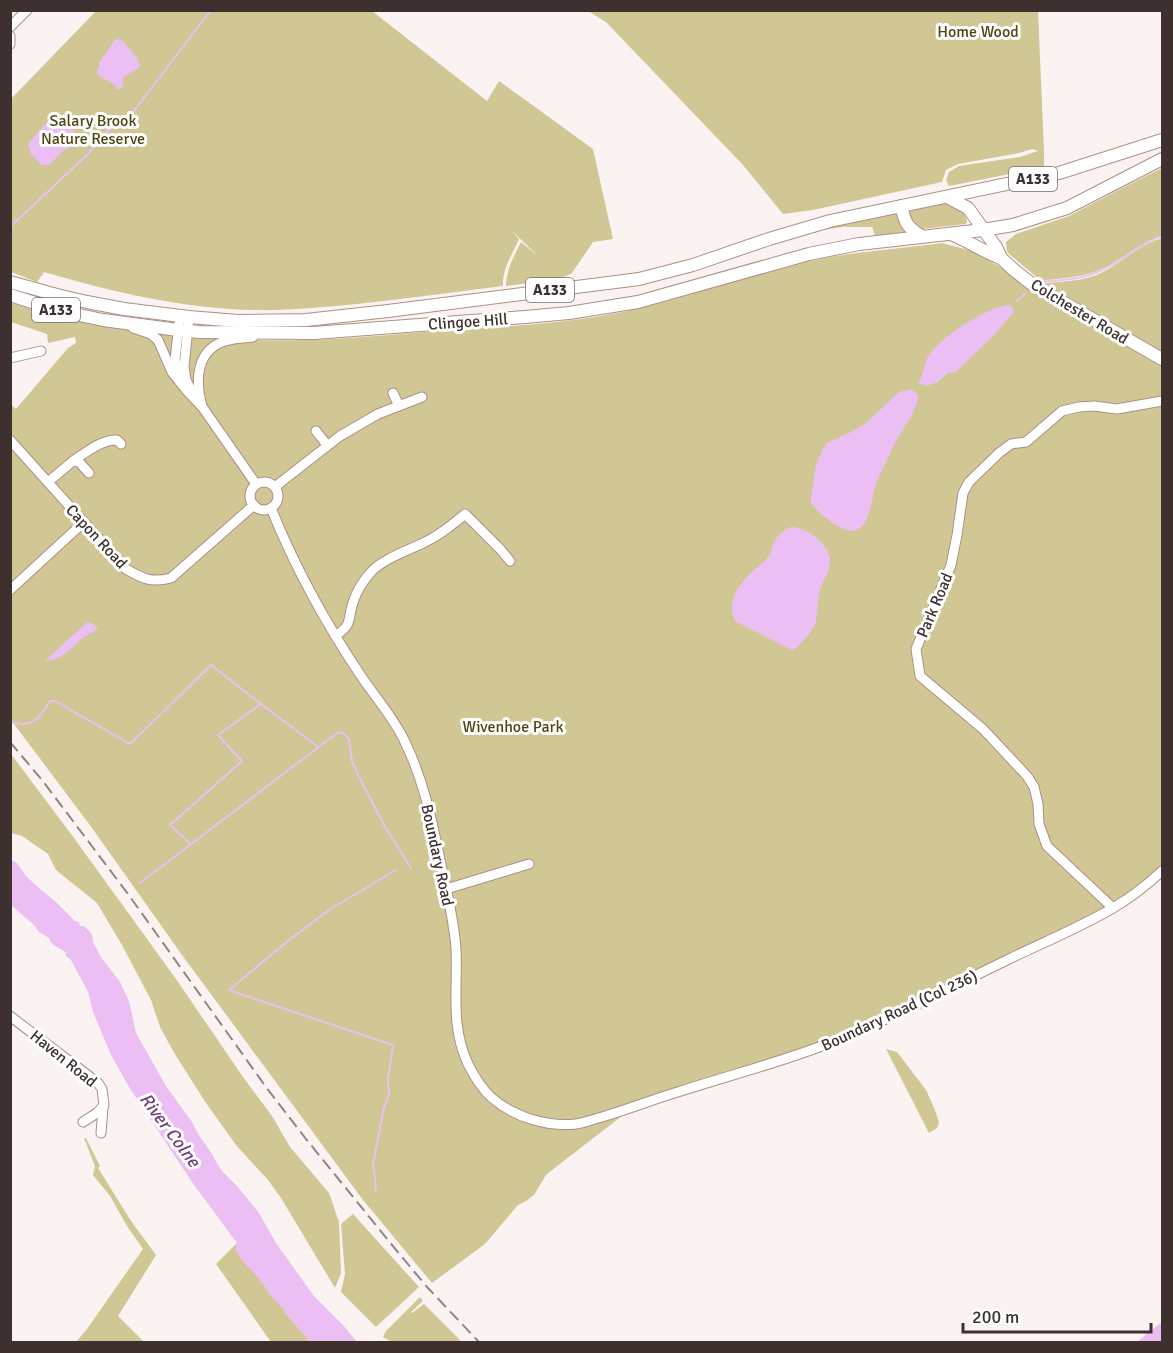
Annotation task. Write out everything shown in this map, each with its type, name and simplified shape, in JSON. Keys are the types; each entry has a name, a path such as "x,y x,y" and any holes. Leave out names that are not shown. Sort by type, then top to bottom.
{"main road":[{"name":"A133","path":"901,206 1059,173 1162,140"},
{"name":"A133","path":"921,236 1013,225 1067,208 1162,159"},
{"name":"Colchester Road","path":"947,197 968,208 999,252 1033,285 1162,359"},
{"path":"901,206 905,223 921,236"},
{"name":"Clingoe Hill","path":"10,282 87,302 185,317 238,321 306,320 639,279 713,259 818,224 901,206"},
{"path":"999,252 999,239 1013,225"},
{"name":"Colchester Road","path":"949,233 994,255 999,252"},
{"name":"Clingoe Hill","path":"10,295 60,311 103,320 183,331 304,333 525,317 609,307 669,294 809,254 859,244 921,236"}],"street":[{"path":"10,27 27,10"},
{"path":"10,36 10,44"},
{"path":"185,317 176,366 187,391"},
{"path":"103,320 155,336 172,372 203,408 256,484"},
{"path":"183,331 186,380 196,400"},
{"path":"203,408 198,390 198,374 202,360 215,345 232,339 304,333"},
{"path":"10,358 41,351"},
{"path":"393,393 399,405"},
{"path":"276,486 327,445 355,427 399,405 422,397"},
{"name":"Park Road","path":"1113,908 1047,846 1039,824 1034,787 1027,776 982,729 920,676 916,649 951,565 963,493 969,482 999,453 1011,444 1026,441 1062,411 1094,406 1117,409 1162,401"},
{"path":"316,431 327,445"},
{"name":"Capon Road","path":"10,440 126,569 141,578 158,581 171,578 206,552 254,505"},
{"path":"48,482 73,461 85,447 112,440 117,440 121,444"},
{"path":"73,461 79,462 89,473"},
{"path":"266,482 276,486 278,498 271,508 261,510 254,505 250,496 256,484 266,482"},
{"name":"Boundary Road","path":"271,508 303,576 336,635 405,741 422,785 446,889 456,947 458,1035 464,1056 481,1086 492,1098 515,1113 546,1123 577,1124 618,1113"},
{"path":"336,635 344,630 348,623 353,601 372,570 444,532 465,514 510,561"},
{"path":"10,590 84,522"},
{"path":"446,889 529,864"},
{"name":"Boundary Road (Col 236)","path":"618,1113 807,1051 872,1025 1052,940 1113,908 1162,872"},
{"name":"Haven Road","path":"10,1016 98,1083 104,1099 101,1133"},
{"name":"Haven Road","path":"83,1122 102,1108"}],"green space":[{"name":"Salary Brook Nature Reserve","path":"96,11 372,11 487,101 499,81 593,149 613,239 593,242 572,273 560,279 506,286 509,269 521,242 539,257 511,230 519,239 506,268 503,286 390,300 277,310 188,305 101,288 44,272 37,282 11,272 10,100"},
{"name":"Home Wood","path":"588,11 1038,11 1044,167 949,186 946,180 949,172 959,166 1020,157 1038,151 1032,149 958,164 946,170 942,182 813,210 783,214 743,165 606,22"},
{"path":"1162,168 1162,236 1145,243 1105,267 1084,275 1041,281 1007,252 1006,242 1016,234 1069,216"},
{"path":"944,203 961,211 966,217 966,224 922,229 912,224 908,213 910,210"},
{"path":"897,211 907,232 876,238 872,227 822,230 821,227"},
{"path":"1162,238 1162,355 1041,284 1094,276 1109,269 1146,244"},
{"name":"Wivenhoe Park","path":"942,243 972,251 987,259 1005,270 1027,289 1162,365 1162,871 1113,908 862,1029 635,1106 546,1175 534,1195 518,1205 485,1244 432,1283 363,1200 11,720 10,404 16,409 68,348 76,343 75,337 48,343 47,334 11,322 11,303 83,322 157,334 231,339 339,339 538,324 587,318 657,304 805,262 856,253"},
{"path":"11,754 176,979 272,1116 290,1147 329,1193 339,1222 341,1273 335,1288 281,1198 236,1145 176,1056 160,1027 151,1000 97,903 56,870 48,854 22,836 11,833"},
{"path":"886,1049 897,1052 926,1090 939,1123 937,1128 929,1133"},
{"path":"84,1138 100,1166 98,1168 131,1221 156,1255 118,1316 144,1342 76,1342 143,1249 110,1196 93,1175 95,1166"},
{"path":"353,1214 419,1287 376,1327 341,1292 345,1274 341,1224"},
{"path":"237,1243 327,1342 271,1342 216,1264"},
{"path":"420,1297 423,1301 411,1312 424,1304 462,1342 392,1342 383,1337 386,1331"}],"water":[{"path":"117,39 122,40 140,65 138,69 123,77 123,86 120,89 97,73 100,62"},
{"path":"51,120 60,122 73,130 76,139 49,165 41,165 31,154 28,144"},
{"path":"1006,305 1013,308 1013,313 956,372 948,373 938,382 926,386 918,383 928,357 942,341 974,318"},
{"path":"911,389 919,396 917,403 878,479 865,522 857,530 852,531 839,527 825,518 811,503 816,464 822,451 827,443 866,423 899,392"},
{"path":"791,527 804,530 817,538 827,549 830,562 819,594 815,624 811,632 792,650 735,621 732,607 735,594 742,582 771,553 777,537"},
{"path":"91,622 98,629 85,636 63,655 45,661 86,623"},
{"name":"River Colne","path":"11,860 17,863 26,876 75,921 79,922 80,926 84,926 92,934 93,942 101,957 120,982 129,1001 136,1033 166,1086 192,1122 222,1171 259,1213 276,1243 314,1296 357,1342 310,1342 242,1260 235,1249 237,1243 194,1185 129,1087 111,1055 93,1012 88,992 71,960 65,952 53,945 49,938 39,932 11,905"},
{"path":"1162,1324 1162,1342 1137,1342"}],"waterway":[{"path":"10,227 88,154 107,131 127,120 211,10"},
{"path":"1038,283 1091,275 1145,243 1162,236"},
{"path":"1017,301 1025,294"},
{"path":"10,722 30,723 39,717 50,701 55,701 130,744 211,665 261,704 218,735 242,761 170,825 191,844"},
{"path":"261,704 318,747"},
{"path":"140,883 337,733 342,732 349,739 352,761 359,777 384,825 411,868"},
{"path":"374,1192 376,1188 373,1165 384,1107 389,1094 388,1079 393,1045 229,990 329,910 396,870"}],"railway":[{"path":"10,742 42,780 128,894 306,1139 427,1287 479,1342"}]}
